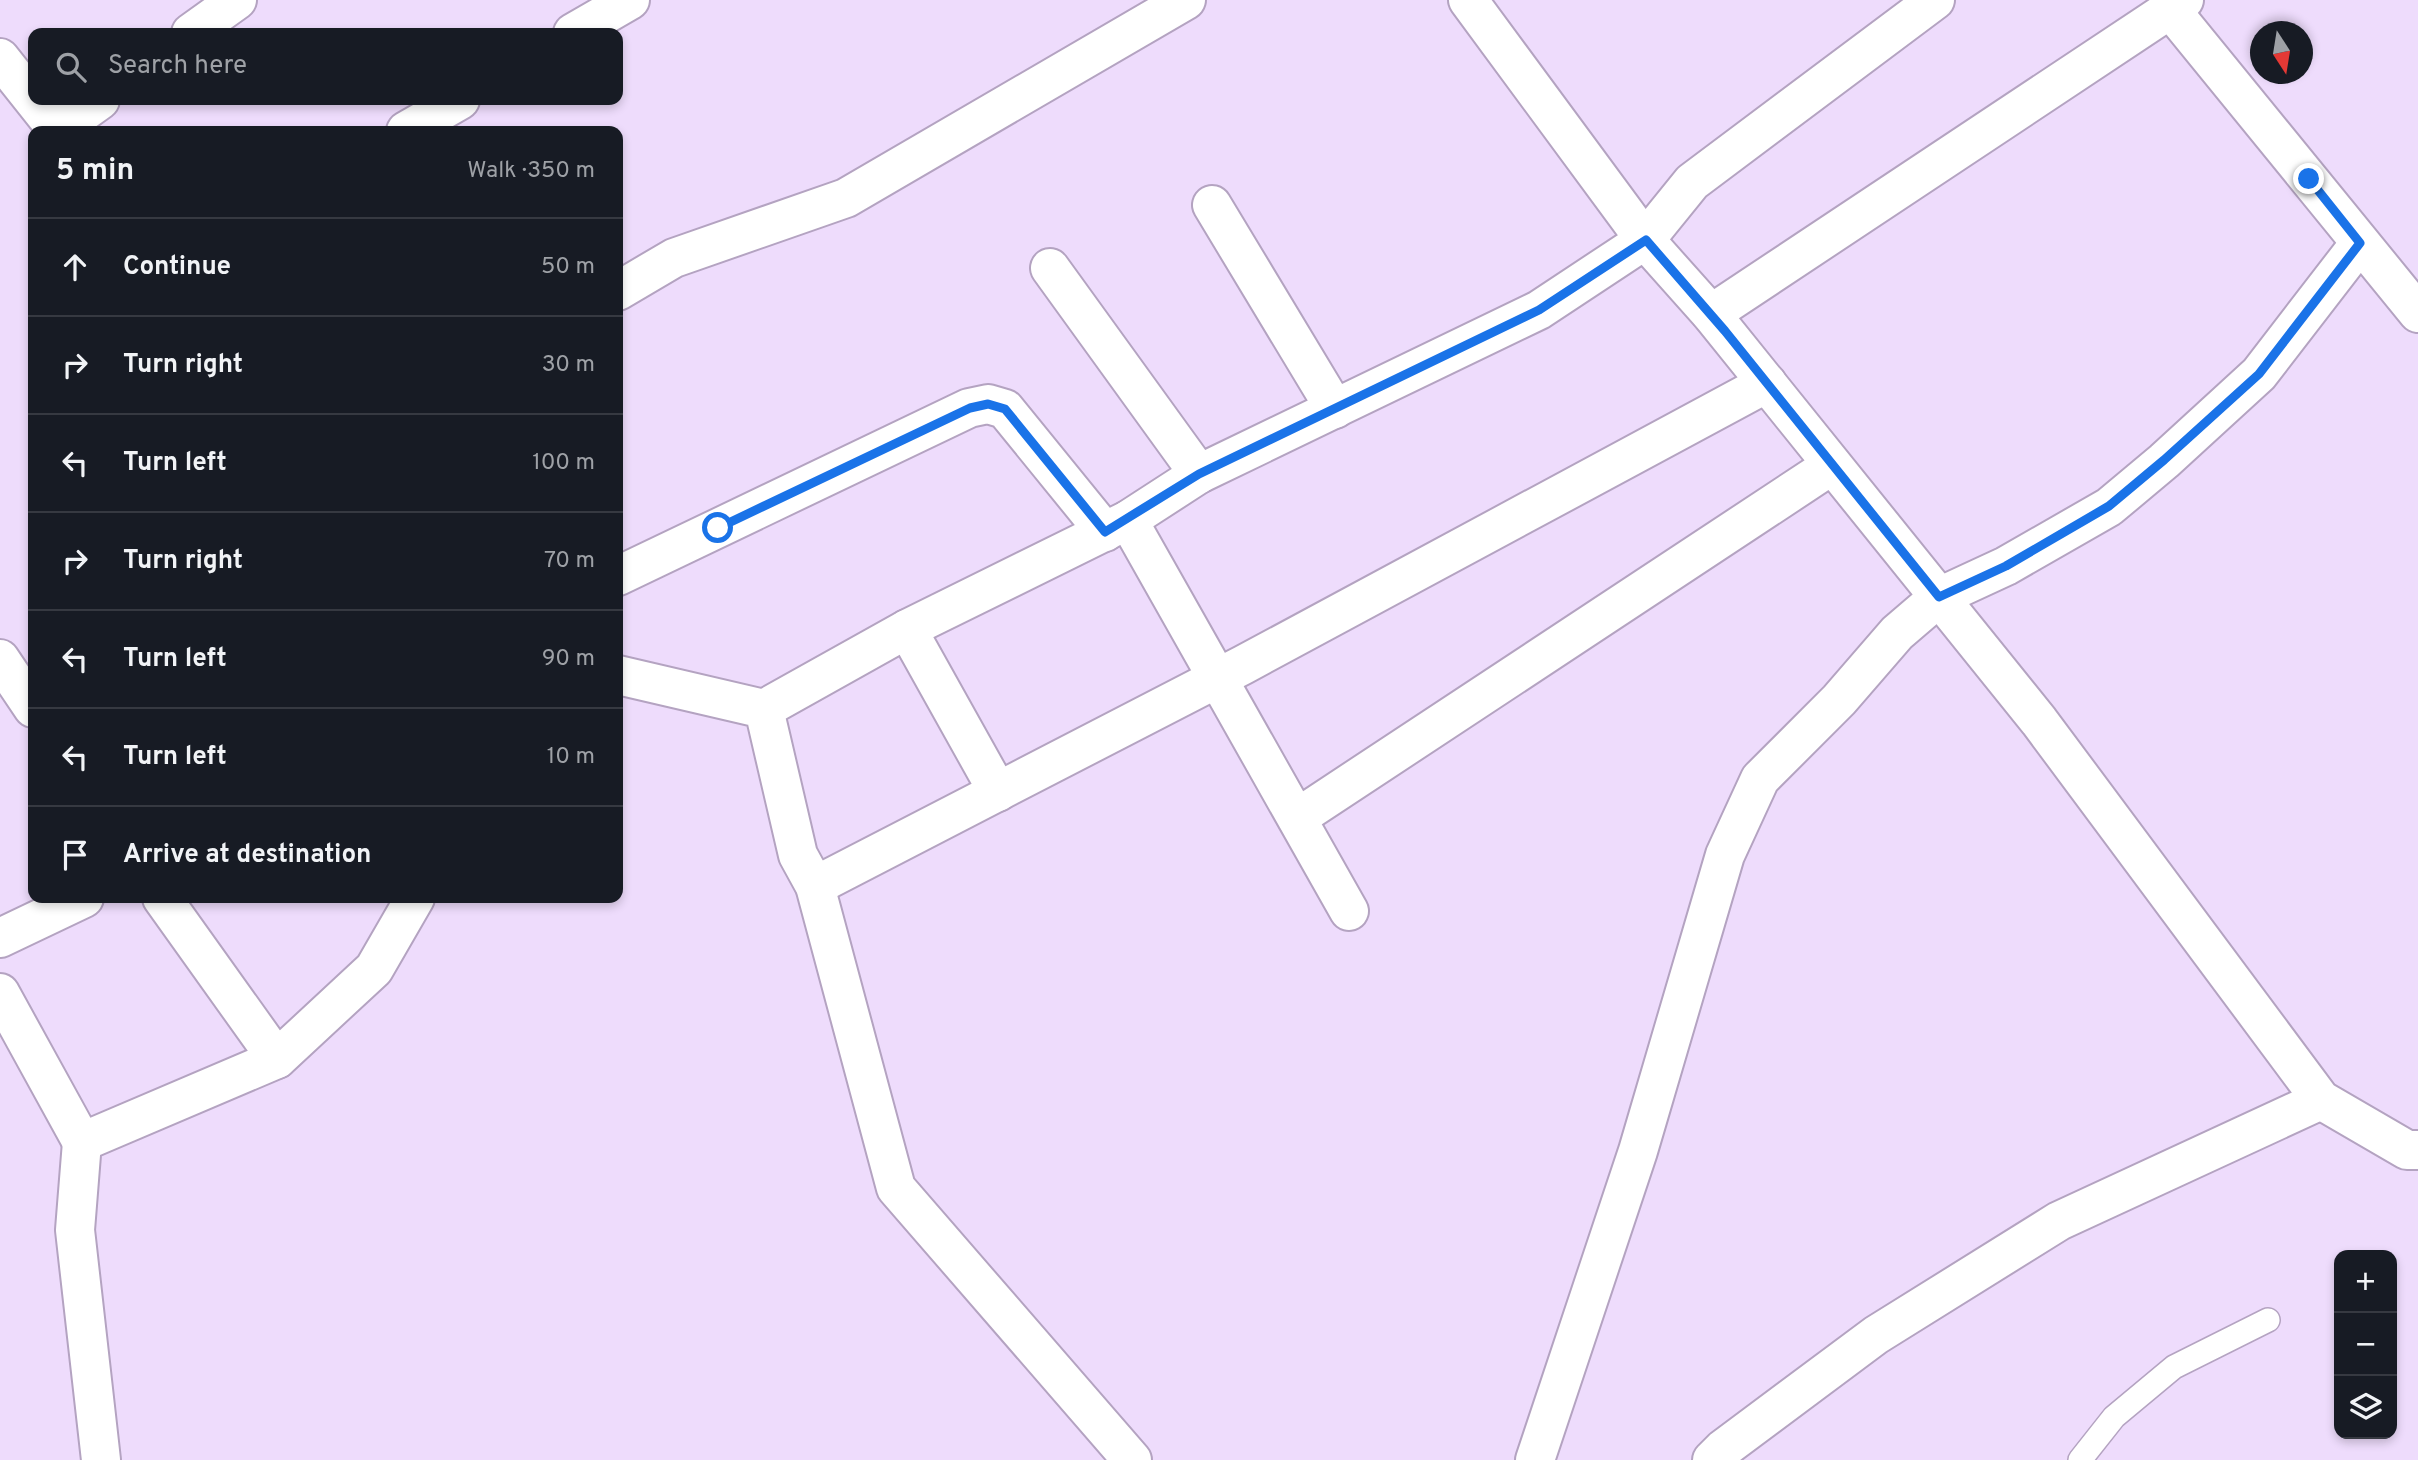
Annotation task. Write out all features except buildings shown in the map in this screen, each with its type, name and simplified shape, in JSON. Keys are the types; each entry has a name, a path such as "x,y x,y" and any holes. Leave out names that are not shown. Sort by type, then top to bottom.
{"street":[{"path":"198,28 237,0"},
{"path":"582,28 630,0"},
{"path":"623,288 674,258 846,198 1186,0"},
{"path":"623,676 764,709 907,629 1117,526 1199,474 1539,310 1646,240 1692,182 1935,0"},
{"path":"1711,314 2177,5 2360,243 2418,313"},
{"path":"1486,6 1646,240 1711,314 2039,721 2321,1100 2407,1150 2418,1150"},
{"path":"0,58 28,94"},
{"path":"37,105 53,126"},
{"path":"64,126 93,105"},
{"path":"415,126 451,105"},
{"path":"1212,205 1335,409"},
{"path":"1535,1460 1637,1151 1725,855 1760,779 1839,700 1897,633 1939,597 2006,566 2109,506 2164,460 2259,374 2360,243"},
{"path":"1050,268 1199,474"},
{"path":"815,886 1219,678 1767,383"},
{"path":"623,574 970,408 988,404 1005,409 1117,526 1219,678 1349,911"},
{"path":"1297,818 1832,465"},
{"path":"907,629 998,792"},
{"path":"0,659 28,701"},
{"path":"764,709 798,855 815,886 896,1188 1132,1460"},
{"path":"0,938 74,903"},
{"path":"166,903 277,1059"},
{"path":"82,1142 277,1059 374,969 412,903"},
{"path":"0,993 82,1142 75,1230 102,1460"},
{"path":"1712,1460 1876,1335 2059,1221 2321,1100"}],"lane":[{"path":"2080,1460 2114,1417 2174,1367 2269,1320"}],"route":[{"path":"718,528 970,408 988,404 1005,409 1105,532 1199,474 1539,310 1646,240 1725,331 1939,597 2006,566 2109,506 2259,374 2360,243 2309,179"}]}
